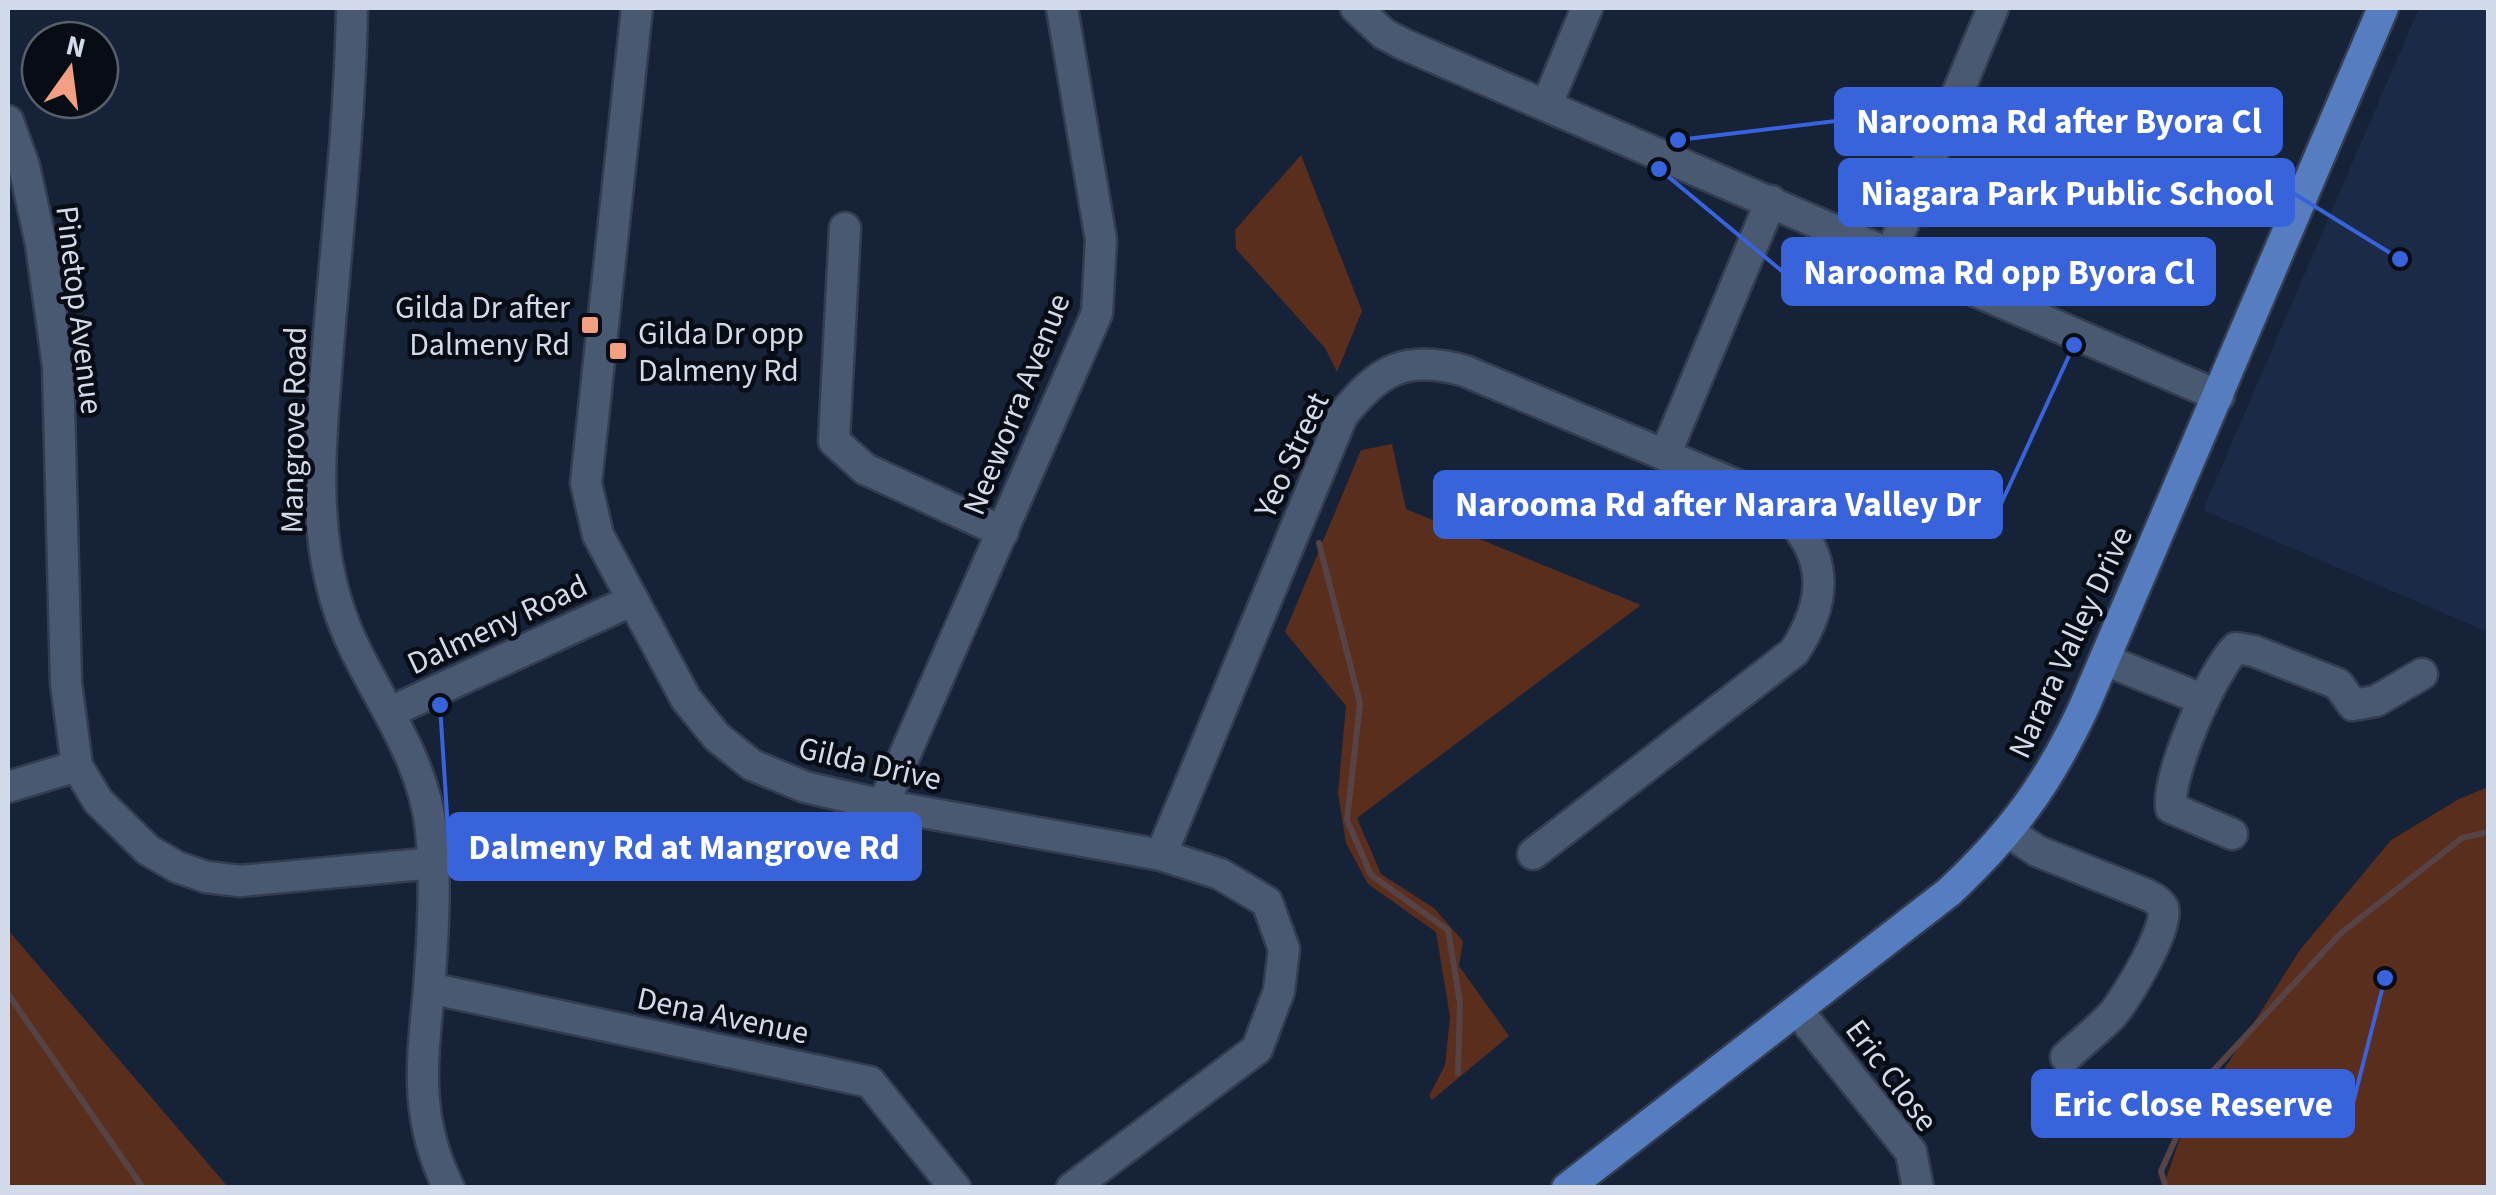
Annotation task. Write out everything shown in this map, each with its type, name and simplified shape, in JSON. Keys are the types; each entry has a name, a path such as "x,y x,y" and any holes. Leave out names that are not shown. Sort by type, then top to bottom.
{"main road":[{"name":"Narara Valley Drive","path":"1567,1188 1949,892 2008,832 2063,752 2383,8"}],"street":[{"name":"Mangrove Road","path":"352,8 320,443 322,518 325,552 342,620 406,744 430,824 434,863 422,1106 449,1188"},
{"name":"Gilda Drive","path":"636,8 586,483 598,535 700,720 734,753 772,776 883,805 1161,856 1220,874 1266,902 1284,949 1279,991 1257,1050 1072,1188"},
{"name":"Neeworra Avenue","path":"883,805 1096,314 1102,240 1062,8"},
{"path":"1356,8 1384,34 1403,44 2219,396"},
{"path":"1548,104 1587,8"},
{"path":"1890,252 1993,8"},
{"name":"Pinetop Avenue","path":"8,120 24,166 41,244 58,366 66,683 77,766 98,801 148,850 177,867 206,877 240,882 434,863"},
{"path":"1665,455 1771,201"},
{"path":"845,228 834,441 865,469 1003,532"},
{"name":"Yeo Street","path":"1161,856 1342,416 1373,382 1404,364 1441,364 1765,496 1804,532 1818,570 1818,595 1812,618 1794,652 1533,854"},
{"name":"Dalmeny Road","path":"390,712 633,600"},
{"path":"2232,834 2170,808 2172,784 2204,700 2236,648 2254,651 2338,684 2353,705 2376,701 2422,674"},
{"path":"2104,660 2204,700"},
{"path":"8,787 77,766"},
{"path":"2008,832 2038,850 2156,899 2163,908 2164,920 2156,942 2114,1012 2066,1057"},
{"name":"Dena Avenue","path":"429,988 870,1082 955,1188"},
{"name":"Eric Close","path":"1798,1010 1911,1152 1918,1188"}],"shaded area":[{"path":"2419,8 2488,8 2488,632 2203,510"},
{"path":"1301,155 1362,311 1337,372 1325,348 1236,249 1235,230"},
{"path":"1392,444 1406,509 1641,605 1357,818 1381,874 1434,908 1463,941 1459,966 1509,1036 1432,1100 1429,1096 1445,1065 1450,1017 1436,932 1368,884 1346,843 1338,793 1346,706 1285,632 1361,450"},
{"path":"2488,787 2488,1187 2163,1187 2185,1124 2300,950 2391,840 2459,799"},
{"path":"8,930 228,1187 8,1187"}],"waterway":[{"path":"1319,543 1360,703 1347,820 1371,875 1448,930 1460,1003 1458,1073"},
{"path":"2166,1188 2161,1171 2200,1085 2341,933 2462,838 2488,832"},
{"path":"8,994 143,1188"}],"place":[{"name":"Narooma Rd after Byora Cl","path":"1678,140"},
{"name":"Narooma Rd opp Byora Cl","path":"1659,169"},
{"name":"Niagara Park Public School","path":"2400,259"},
{"name":"Gilda Dr after Dalmeny Rd","path":"590,325"},
{"name":"Narooma Rd after Narara Valley Dr","path":"2074,345"},
{"name":"Gilda Dr opp Dalmeny Rd","path":"618,351"},
{"name":"Dalmeny Rd at Mangrove Rd","path":"440,705"},
{"name":"Eric Close Reserve","path":"2385,978"}]}
